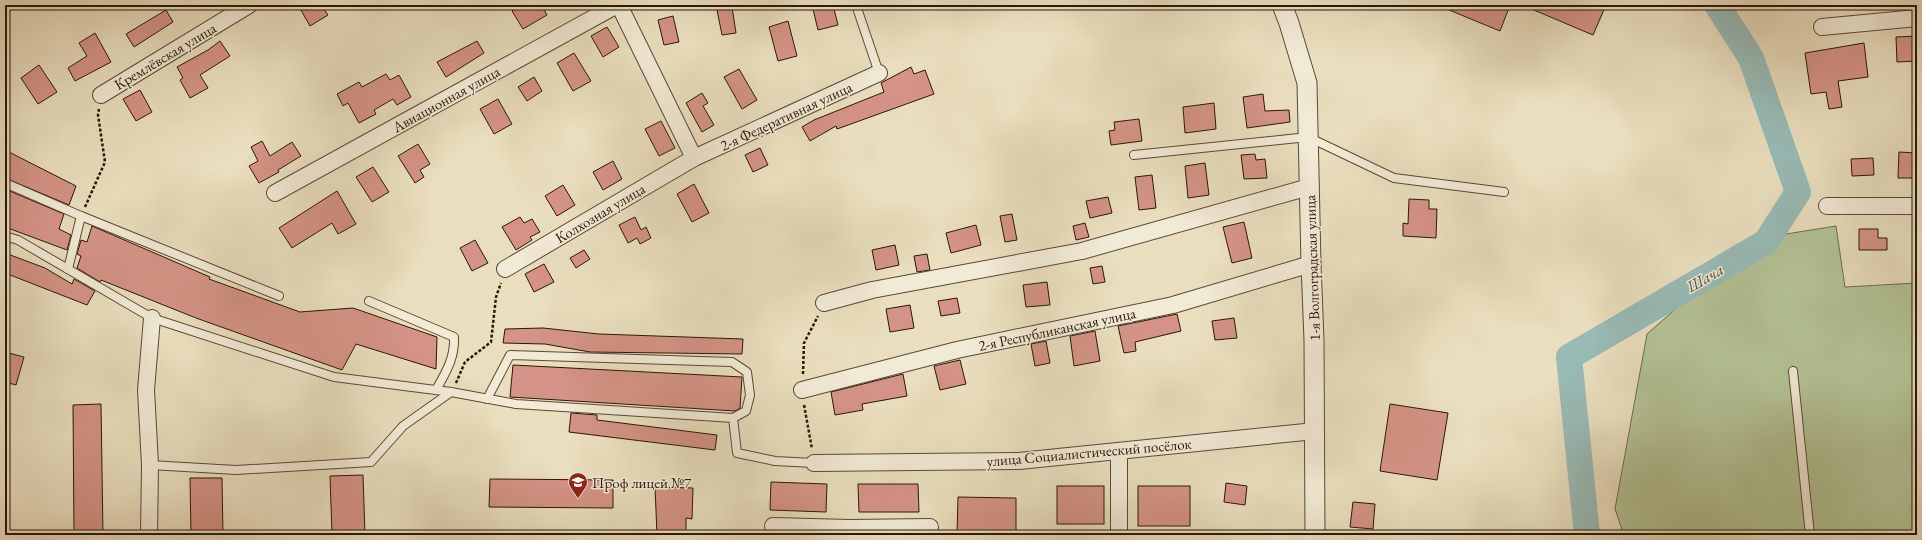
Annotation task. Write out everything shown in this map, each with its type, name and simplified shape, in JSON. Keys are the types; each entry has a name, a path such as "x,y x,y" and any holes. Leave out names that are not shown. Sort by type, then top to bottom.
{"street":[{"name":"Кремлёвская улица","path":"101,95 249,5"},
{"path":"618,5 694,158"},
{"name":"Авиационная улица","path":"275,193 618,5"},
{"name":"1-я Волгоградская улица","path":"1282,5 1290,23 1307,83 1314,340 1315,535"},
{"path":"1822,27 1917,18"},
{"name":"2-я Федеративная улица","path":"694,158 878,74"},
{"name":"Колхозная улица","path":"505,269 694,158"},
{"path":"824,303 872,290 1082,251 1309,187"},
{"path":"1827,206 1917,206"},
{"name":"2-я Республиканская улица","path":"802,390 957,350 1173,305 1311,264"},
{"path":"149,535 150,465 146,390 152,318"},
{"name":"улица Социалистический посёлок","path":"814,463 1019,461 1315,431"},
{"path":"1119,451 1119,535"},
{"path":"773,526 850,532 930,526"}],"lane":[{"path":"856,5 878,74"},
{"path":"1134,155 1308,137 1394,178 1504,192"},
{"path":"5,183 81,216 279,296"},
{"path":"68,269 81,216"},
{"path":"5,236 18,240 152,318 334,377 452,392 487,399 516,404 733,418 746,411 750,395 747,372 732,362 510,355 487,399"},
{"path":"369,301 454,337 455,350 447,370 436,390"},
{"path":"1793,370 1810,535"},
{"path":"150,465 236,470 371,462 403,426 452,392"},
{"path":"733,418 737,453 775,461 814,463"}],"path":[{"path":"81,216 105,162 98,115 101,95"},
{"path":"452,392 465,362 490,342 496,297 505,269"}],"green space":[{"path":"1836,226 1845,287 1917,283 1917,535 1624,535 1615,509 1647,334 1755,239"}],"building":[{"path":"298,5 321,5 328,15 310,26"},
{"path":"522,5 541,5 547,15 523,29 512,11"},
{"path":"812,5 833,5 838,25 818,30"},
{"path":"1437,5 1510,5 1500,31"},
{"path":"1522,5 1606,5 1593,35"},
{"path":"732,7 736,33 722,35 717,10"},
{"path":"166,10 173,22 134,47 126,34"},
{"path":"673,16 679,42 664,45 658,20"},
{"path":"788,21 797,56 778,61 769,27"},
{"path":"607,27 619,47 603,57 591,36"},
{"path":"95,33 111,62 75,81 68,68 87,56 79,43"},
{"path":"1917,36 1917,61 1897,62 1896,37"},
{"path":"220,41 230,56 200,75 208,88 190,98 180,80 183,78 177,67 208,50"},
{"path":"477,41 484,53 446,77 437,62"},
{"path":"1864,43 1868,77 1838,81 1842,107 1829,109 1826,92 1811,94 1805,53"},
{"path":"574,53 591,81 573,91 557,63"},
{"path":"39,65 57,92 38,104 21,78"},
{"path":"911,67 914,74 925,70 934,94 837,129 836,126 810,141 802,127 814,120 884,92 881,83"},
{"path":"739,69 757,100 742,109 724,77"},
{"path":"386,74 390,80 399,75 411,97 397,105 393,99 374,110 376,114 359,123 348,103 343,106 337,94 359,82 362,87"},
{"path":"534,77 542,91 527,101 518,87"},
{"path":"140,90 152,112 136,121 123,99"},
{"path":"702,93 708,103 703,106 714,125 702,132 686,103"},
{"path":"1263,94 1265,111 1289,110 1290,122 1247,128 1243,97"},
{"path":"498,99 512,124 494,134 480,109"},
{"path":"1214,103 1216,129 1185,133 1183,107"},
{"path":"1139,119 1142,141 1111,145 1109,131 1115,130 1114,122"},
{"path":"661,121 675,148 659,156 645,129"},
{"path":"262,141 270,156 292,142 301,156 278,170 279,172 259,183 249,166 258,161 251,147"},
{"path":"418,144 430,164 420,170 424,177 415,183 398,156"},
{"path":"760,148 768,165 753,172 745,155"},
{"path":"5,150 76,186 69,205 5,178"},
{"path":"1899,152 1917,153 1917,178 1898,178"},
{"path":"1255,154 1256,160 1265,159 1267,178 1244,179 1241,155"},
{"path":"1873,158 1874,175 1852,176 1851,159"},
{"path":"613,161 622,179 603,190 593,172"},
{"path":"1205,163 1209,195 1188,198 1185,166"},
{"path":"373,167 389,192 372,202 356,177"},
{"path":"1152,175 1156,208 1139,210 1135,177"},
{"path":"694,184 709,213 692,222 677,194"},
{"path":"563,185 575,205 557,216 545,196"},
{"path":"5,189 64,214 59,229 71,235 67,250 5,227"},
{"path":"337,191 356,224 338,234 332,223 292,248 279,228"},
{"path":"1108,197 1112,213 1090,218 1086,201"},
{"path":"1409,199 1429,200 1429,209 1437,209 1436,238 1403,236 1403,223 1408,224"},
{"path":"1012,214 1017,240 1005,242 1000,216"},
{"path":"520,217 524,223 532,219 540,232 530,237 532,240 516,250 502,227"},
{"path":"635,217 641,230 646,227 651,238 640,244 637,238 628,243 619,225"},
{"path":"1244,222 1252,258 1232,263 1223,227"},
{"path":"1085,223 1089,237 1076,240 1073,226"},
{"path":"976,225 981,245 951,253 946,233"},
{"path":"92,226 210,277 209,279 300,312 353,308 437,337 436,369 356,344 342,370 196,318 101,280 100,282 77,268 81,256 77,254 81,240 87,242"},
{"path":"1859,229 1878,229 1878,238 1887,238 1887,250 1859,250"},
{"path":"475,240 488,263 472,271 460,248"},
{"path":"895,245 899,265 876,270 872,250"},
{"path":"584,250 590,259 576,268 570,258"},
{"path":"5,253 45,268 72,284 74,279 95,291 87,305 5,273"},
{"path":"927,254 930,270 917,272 914,256"},
{"path":"544,264 554,282 534,292 525,274"},
{"path":"1102,266 1105,282 1093,284 1090,268"},
{"path":"1047,282 1050,305 1026,307 1023,285"},
{"path":"957,298 960,313 941,316 938,301"},
{"path":"910,305 914,328 890,332 886,309"},
{"path":"1177,314 1181,331 1135,342 1136,351 1124,353 1118,326"},
{"path":"1234,318 1237,338 1215,340 1212,321"},
{"path":"543,328 599,334 743,339 742,354 590,352 545,344 503,343 505,329"},
{"path":"1095,331 1100,361 1074,366 1070,336"},
{"path":"1046,341 1050,363 1035,366 1031,344"},
{"path":"5,352 24,357 16,385 5,382"},
{"path":"960,360 966,384 940,390 934,366"},
{"path":"513,365 742,377 740,408 735,411 510,397"},
{"path":"903,374 907,396 862,404 863,410 835,415 831,392"},
{"path":"101,404 103,535 74,535 73,405"},
{"path":"1390,404 1448,413 1437,480 1380,471"},
{"path":"571,413 597,415 597,420 717,435 715,450 569,432"},
{"path":"363,475 365,535 332,535 330,476"},
{"path":"190,478 222,478 223,535 191,535"},
{"path":"490,479 613,480 613,508 489,507"},
{"path":"771,482 827,484 826,512 770,510"},
{"path":"1226,483 1247,486 1245,505 1224,502"},
{"path":"858,484 918,484 919,512 859,512"},
{"path":"1057,486 1104,486 1104,524 1057,524"},
{"path":"1138,486 1190,486 1190,526 1138,526"},
{"path":"655,487 693,488 692,519 686,518 686,535 657,535"},
{"path":"958,497 1016,498 1016,535 957,535"},
{"path":"1353,502 1375,504 1373,529 1350,527"}],"waterway":[{"name":"Шача","path":"1587,535 1569,357 1766,242 1798,192 1751,58 1717,5"}],"place":[{"name":"Проф лицей №7","path":"578,499"}]}
